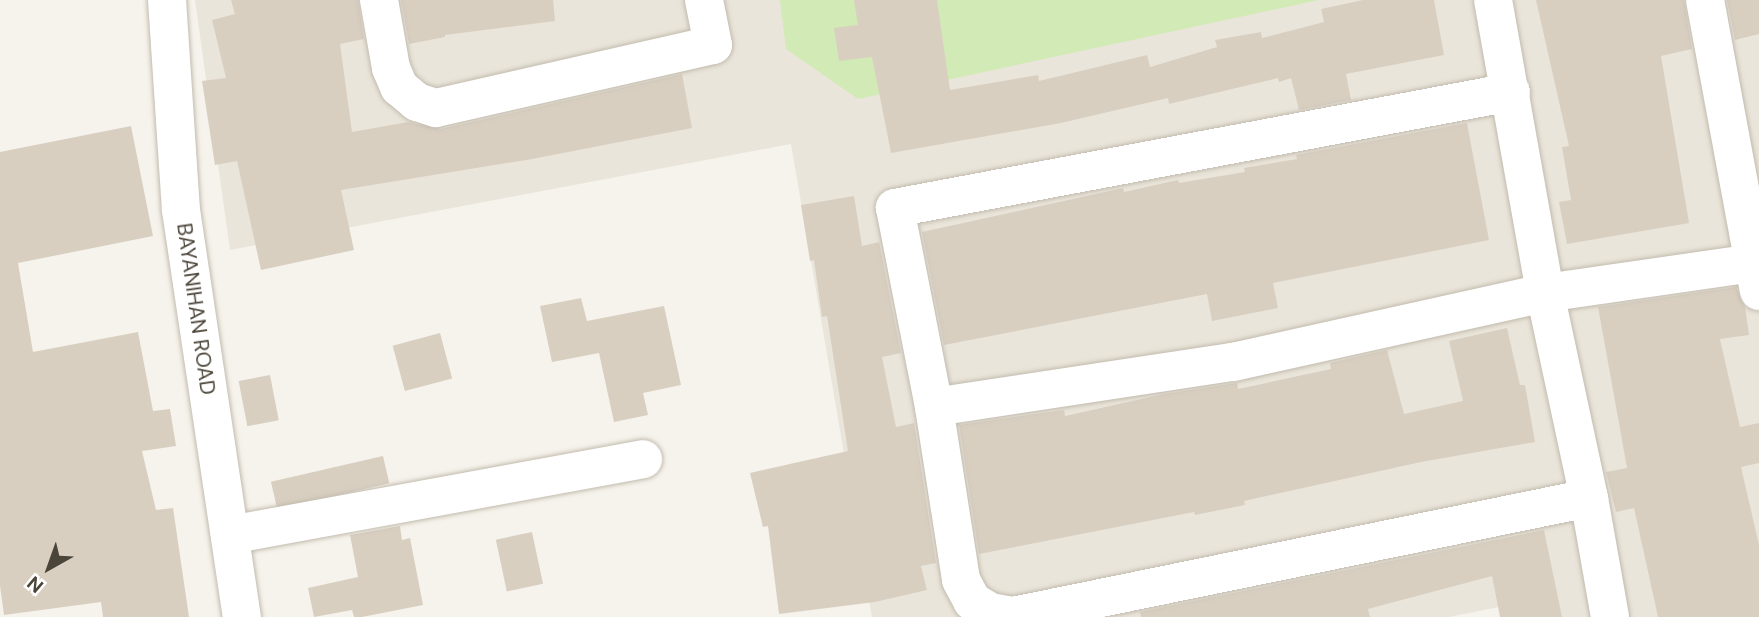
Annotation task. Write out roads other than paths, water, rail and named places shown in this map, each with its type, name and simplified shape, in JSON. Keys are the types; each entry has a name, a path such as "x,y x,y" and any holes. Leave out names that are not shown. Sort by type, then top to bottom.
{"street":[{"name":"BAYANIHAN ROAD","path":"167,0 181,210 242,617"},
{"path":"379,0 391,68 399,87 416,102 436,108 713,44 704,0"},
{"path":"1493,0 1545,293 1589,498 1610,617"},
{"path":"934,407 1233,362 1545,293 1757,272 1705,0"},
{"path":"1511,92 895,208 934,407 961,580 972,601 990,612 1013,616 1589,498"},
{"path":"230,535 643,459"}]}
